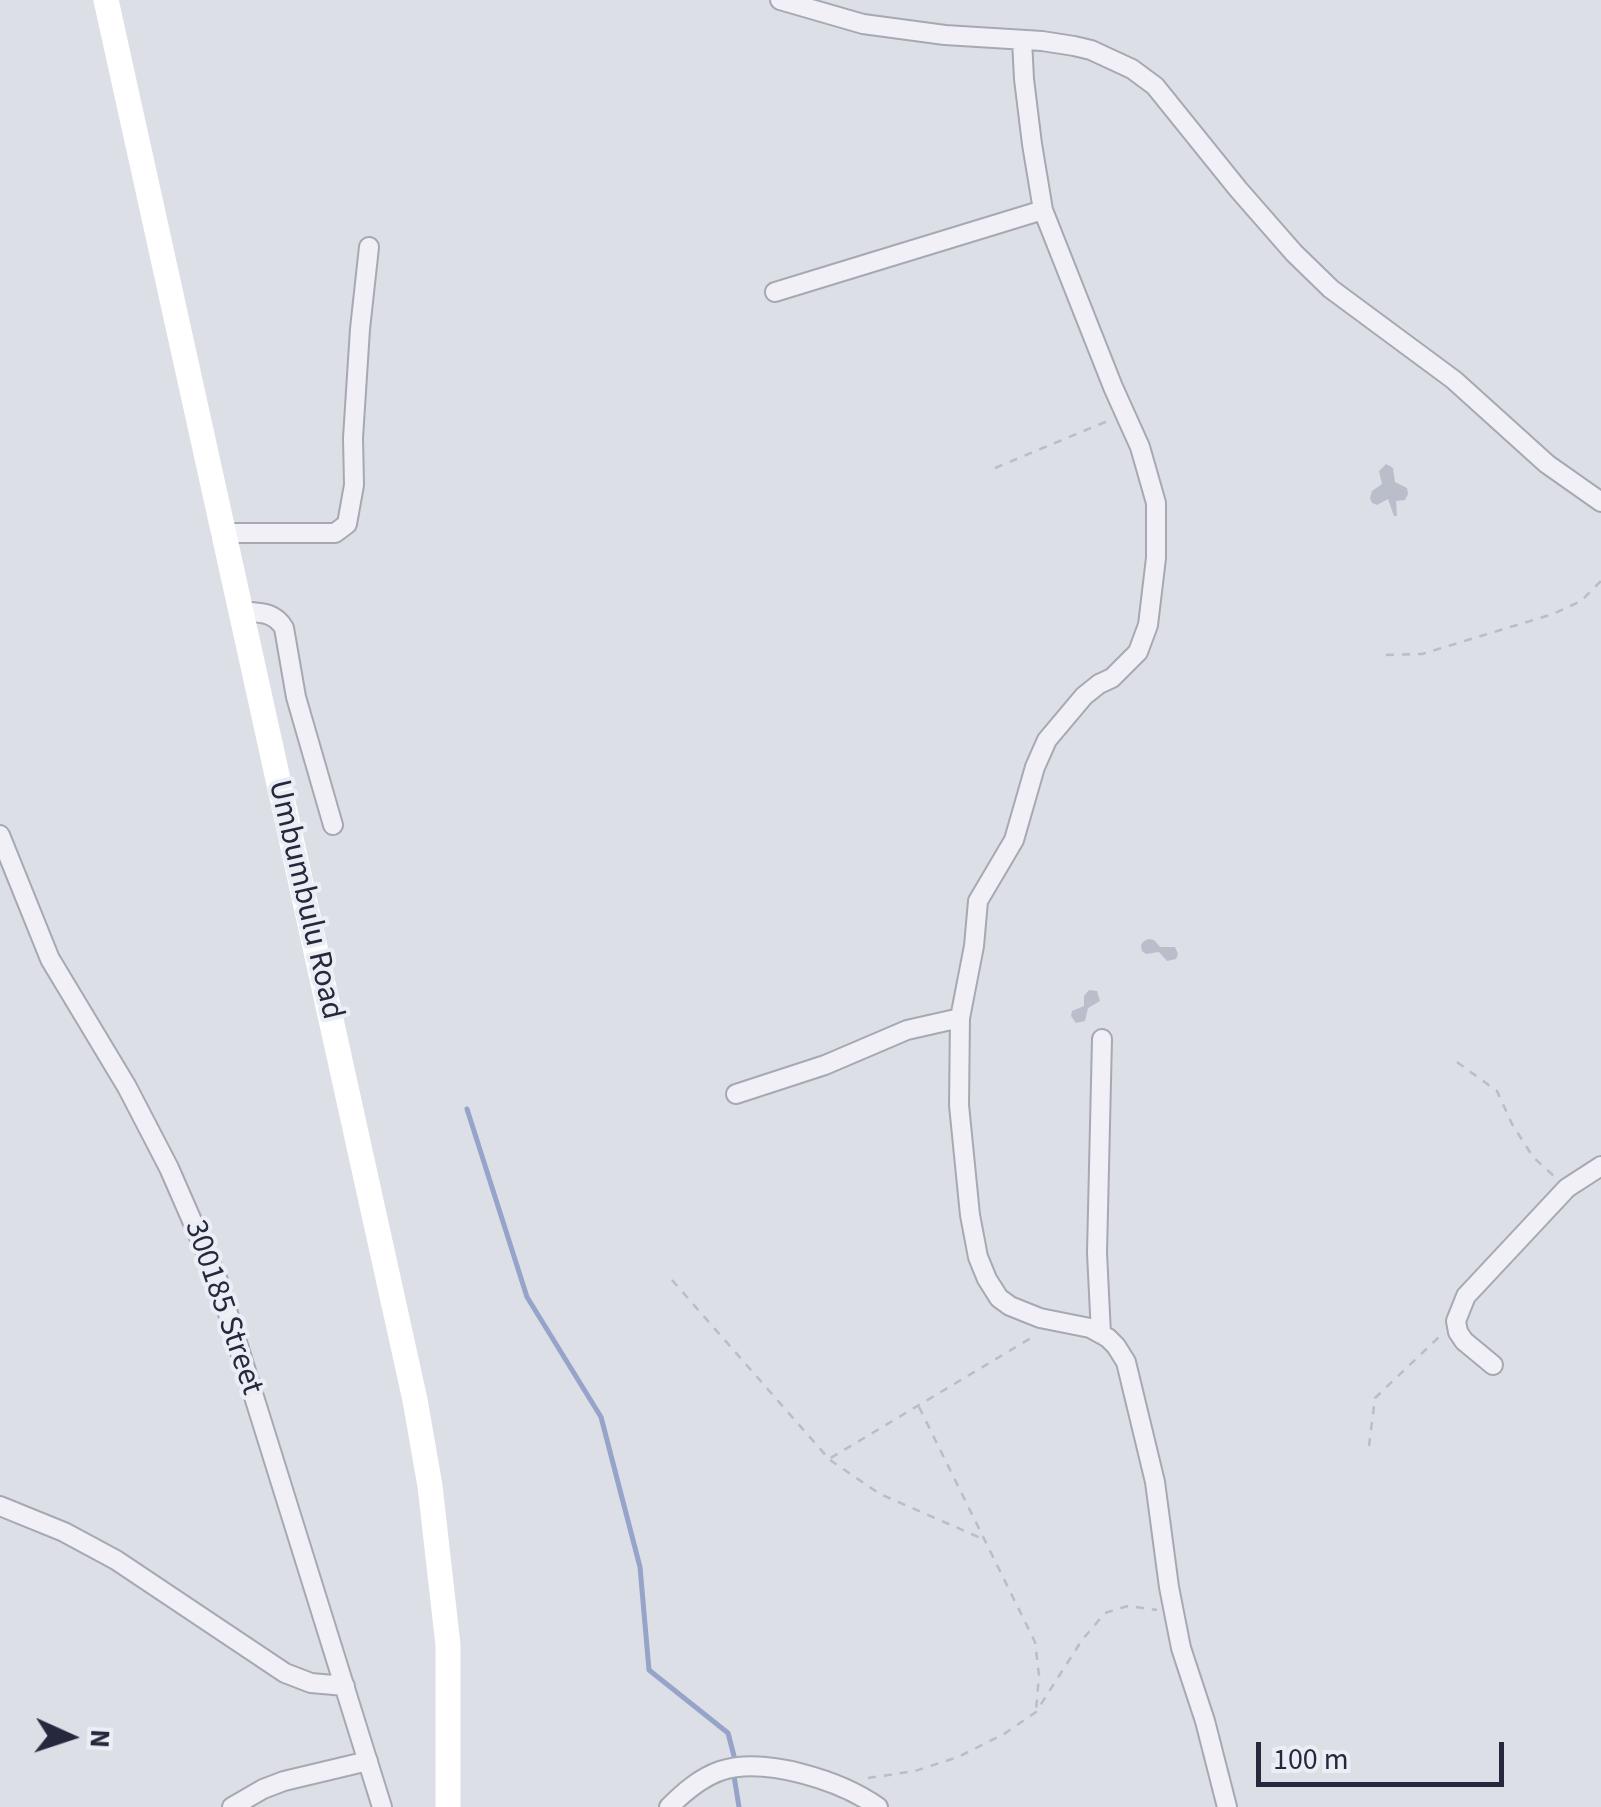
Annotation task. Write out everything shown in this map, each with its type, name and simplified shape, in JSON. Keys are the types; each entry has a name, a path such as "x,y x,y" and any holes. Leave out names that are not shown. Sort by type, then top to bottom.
{"main road":[{"name":"Umbumbulu Road","path":"106,0 415,1400 430,1486 448,1645 448,1807"}],"street":[{"path":"780,0 864,24 1091,50 1144,77 1331,290 1454,380 1547,464 1601,502"},
{"path":"1022,40 1032,144 1044,210 1140,447 1156,503 1156,558 1148,624 1138,652 1112,678 1084,696 1048,740 1035,767 1014,840 978,901 960,1018 958,1105 970,1215 978,1257 999,1298 1025,1314 1090,1328 1116,1346 1126,1362 1155,1482 1180,1648 1214,1751 1226,1807"},
{"path":"775,292 1044,210"},
{"path":"222,533 335,533 347,524 354,485 352,438 369,247"},
{"path":"240,611 271,614 284,628 296,698 333,825"},
{"name":"300185 Street","path":"0,835 50,959 127,1087 217,1278 382,1807"},
{"path":"736,1094 825,1065 907,1030 960,1018"},
{"path":"1101,1334 1096,1253 1102,1039"},
{"path":"1493,1365 1458,1332 1456,1321 1466,1296 1567,1188 1601,1166"},
{"path":"0,1506 64,1532 116,1560 285,1673 311,1683 345,1686"},
{"path":"232,1807 263,1789 368,1761"},
{"path":"669,1807 706,1777 728,1769 758,1766 791,1771 831,1784 878,1807"}],"path":[{"path":"995,468 1125,414"},
{"path":"1386,655 1422,654 1552,614 1582,601 1601,581"},
{"path":"1458,1062 1497,1090 1533,1157 1567,1188"},
{"path":"672,1280 829,1459 880,1494 984,1539"},
{"path":"1370,1446 1375,1398 1456,1321"},
{"path":"829,1459 1059,1322"},
{"path":"918,1406 1036,1642 1036,1712"},
{"path":"865,1779 916,1771 958,1757 1004,1734 1036,1712 1082,1640 1105,1613 1128,1606 1173,1612"}],"building":[{"path":"1386,464 1393,468 1395,482 1407,488 1405,500 1396,501 1397,516 1388,499 1377,505 1370,498 1372,491 1382,484 1379,471"},
{"path":"1149,939 1160,947 1175,947 1176,959 1167,961 1159,952 1146,954 1141,945"},
{"path":"1089,990 1097,991 1100,1001 1088,1008 1085,1021 1076,1023 1072,1011 1084,1006"}],"waterway":[{"path":"467,1109 527,1297 601,1417 640,1567 649,1670 728,1733 734,1756"},
{"path":"734,1776 739,1807"}]}
